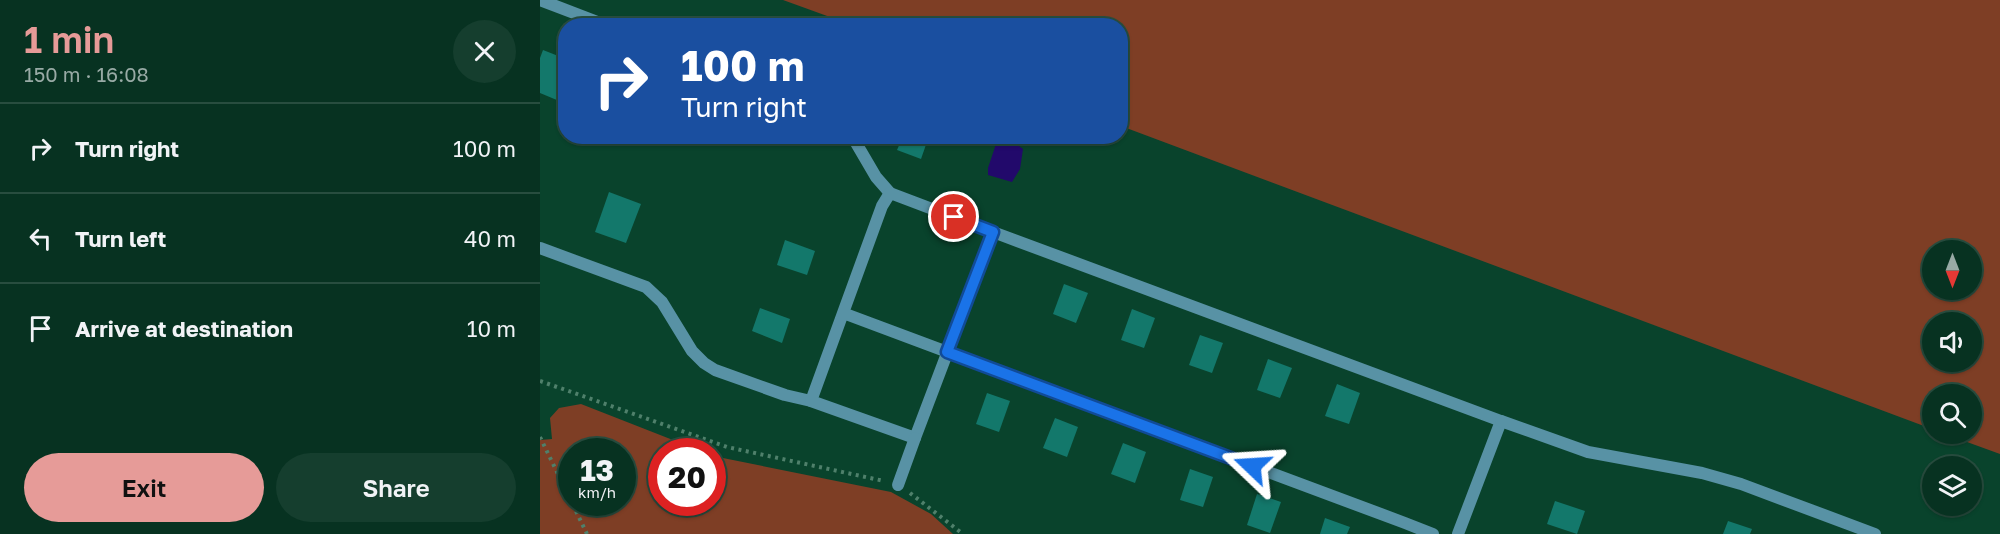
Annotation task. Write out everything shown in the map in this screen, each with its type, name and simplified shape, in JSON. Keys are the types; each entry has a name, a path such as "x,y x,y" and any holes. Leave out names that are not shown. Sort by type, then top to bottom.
{"lane":[{"path":"540,0 587,18"},
{"path":"857,144 876,177 890,193 1588,452 1702,473 1731,481 1875,534"},
{"path":"811,401 882,206 890,193"},
{"path":"898,485 993,232"},
{"path":"540,248 646,287 662,302 692,351 710,366 785,395 811,401 915,438"},
{"path":"843,313 1433,534"},
{"path":"1458,534 1501,421"}],"path":[{"path":"540,381 726,447 898,485 933,509 963,534"},
{"path":"540,437 587,534"}],"shaded area":[{"path":"783,0 2000,0 2000,454 1972,444 1982,444 1982,384 1922,384 1922,425 1128,129 1128,18 833,18"},
{"path":"996,144 1010,144 1023,149 1020,169 1012,182 988,175"},
{"path":"581,404 668,438 648,438 648,516 726,516 726,459 891,492 931,514 953,534 540,534 540,440 552,439 550,418 559,408"}],"building":[{"path":"543,50 558,56 558,100 540,93 540,58"},
{"path":"900,144 926,144 921,159 897,150"},
{"path":"609,192 641,204 626,243 595,232"},
{"path":"785,240 815,251 807,275 777,265"},
{"path":"1064,284 1088,293 1076,323 1053,314"},
{"path":"760,308 790,319 782,343 752,331"},
{"path":"1132,309 1155,318 1144,348 1121,340"},
{"path":"1200,335 1223,343 1212,373 1189,365"},
{"path":"1268,359 1292,368 1280,398 1257,390"},
{"path":"1337,384 1360,393 1349,424 1325,416"},
{"path":"987,393 1010,401 999,432 976,424"},
{"path":"1055,418 1078,427 1067,457 1043,448"},
{"path":"1123,443 1146,452 1135,483 1111,474"},
{"path":"1190,469 1213,477 1203,507 1180,500"},
{"path":"1257,494 1281,502 1270,533 1247,525"},
{"path":"1555,501 1585,511 1577,534 1547,524"},
{"path":"1325,518 1350,527 1347,534 1320,534"},
{"path":"1728,521 1752,529 1750,534 1723,534"}],"route":[{"path":"954,217 993,232 947,352 1252,466"}]}
